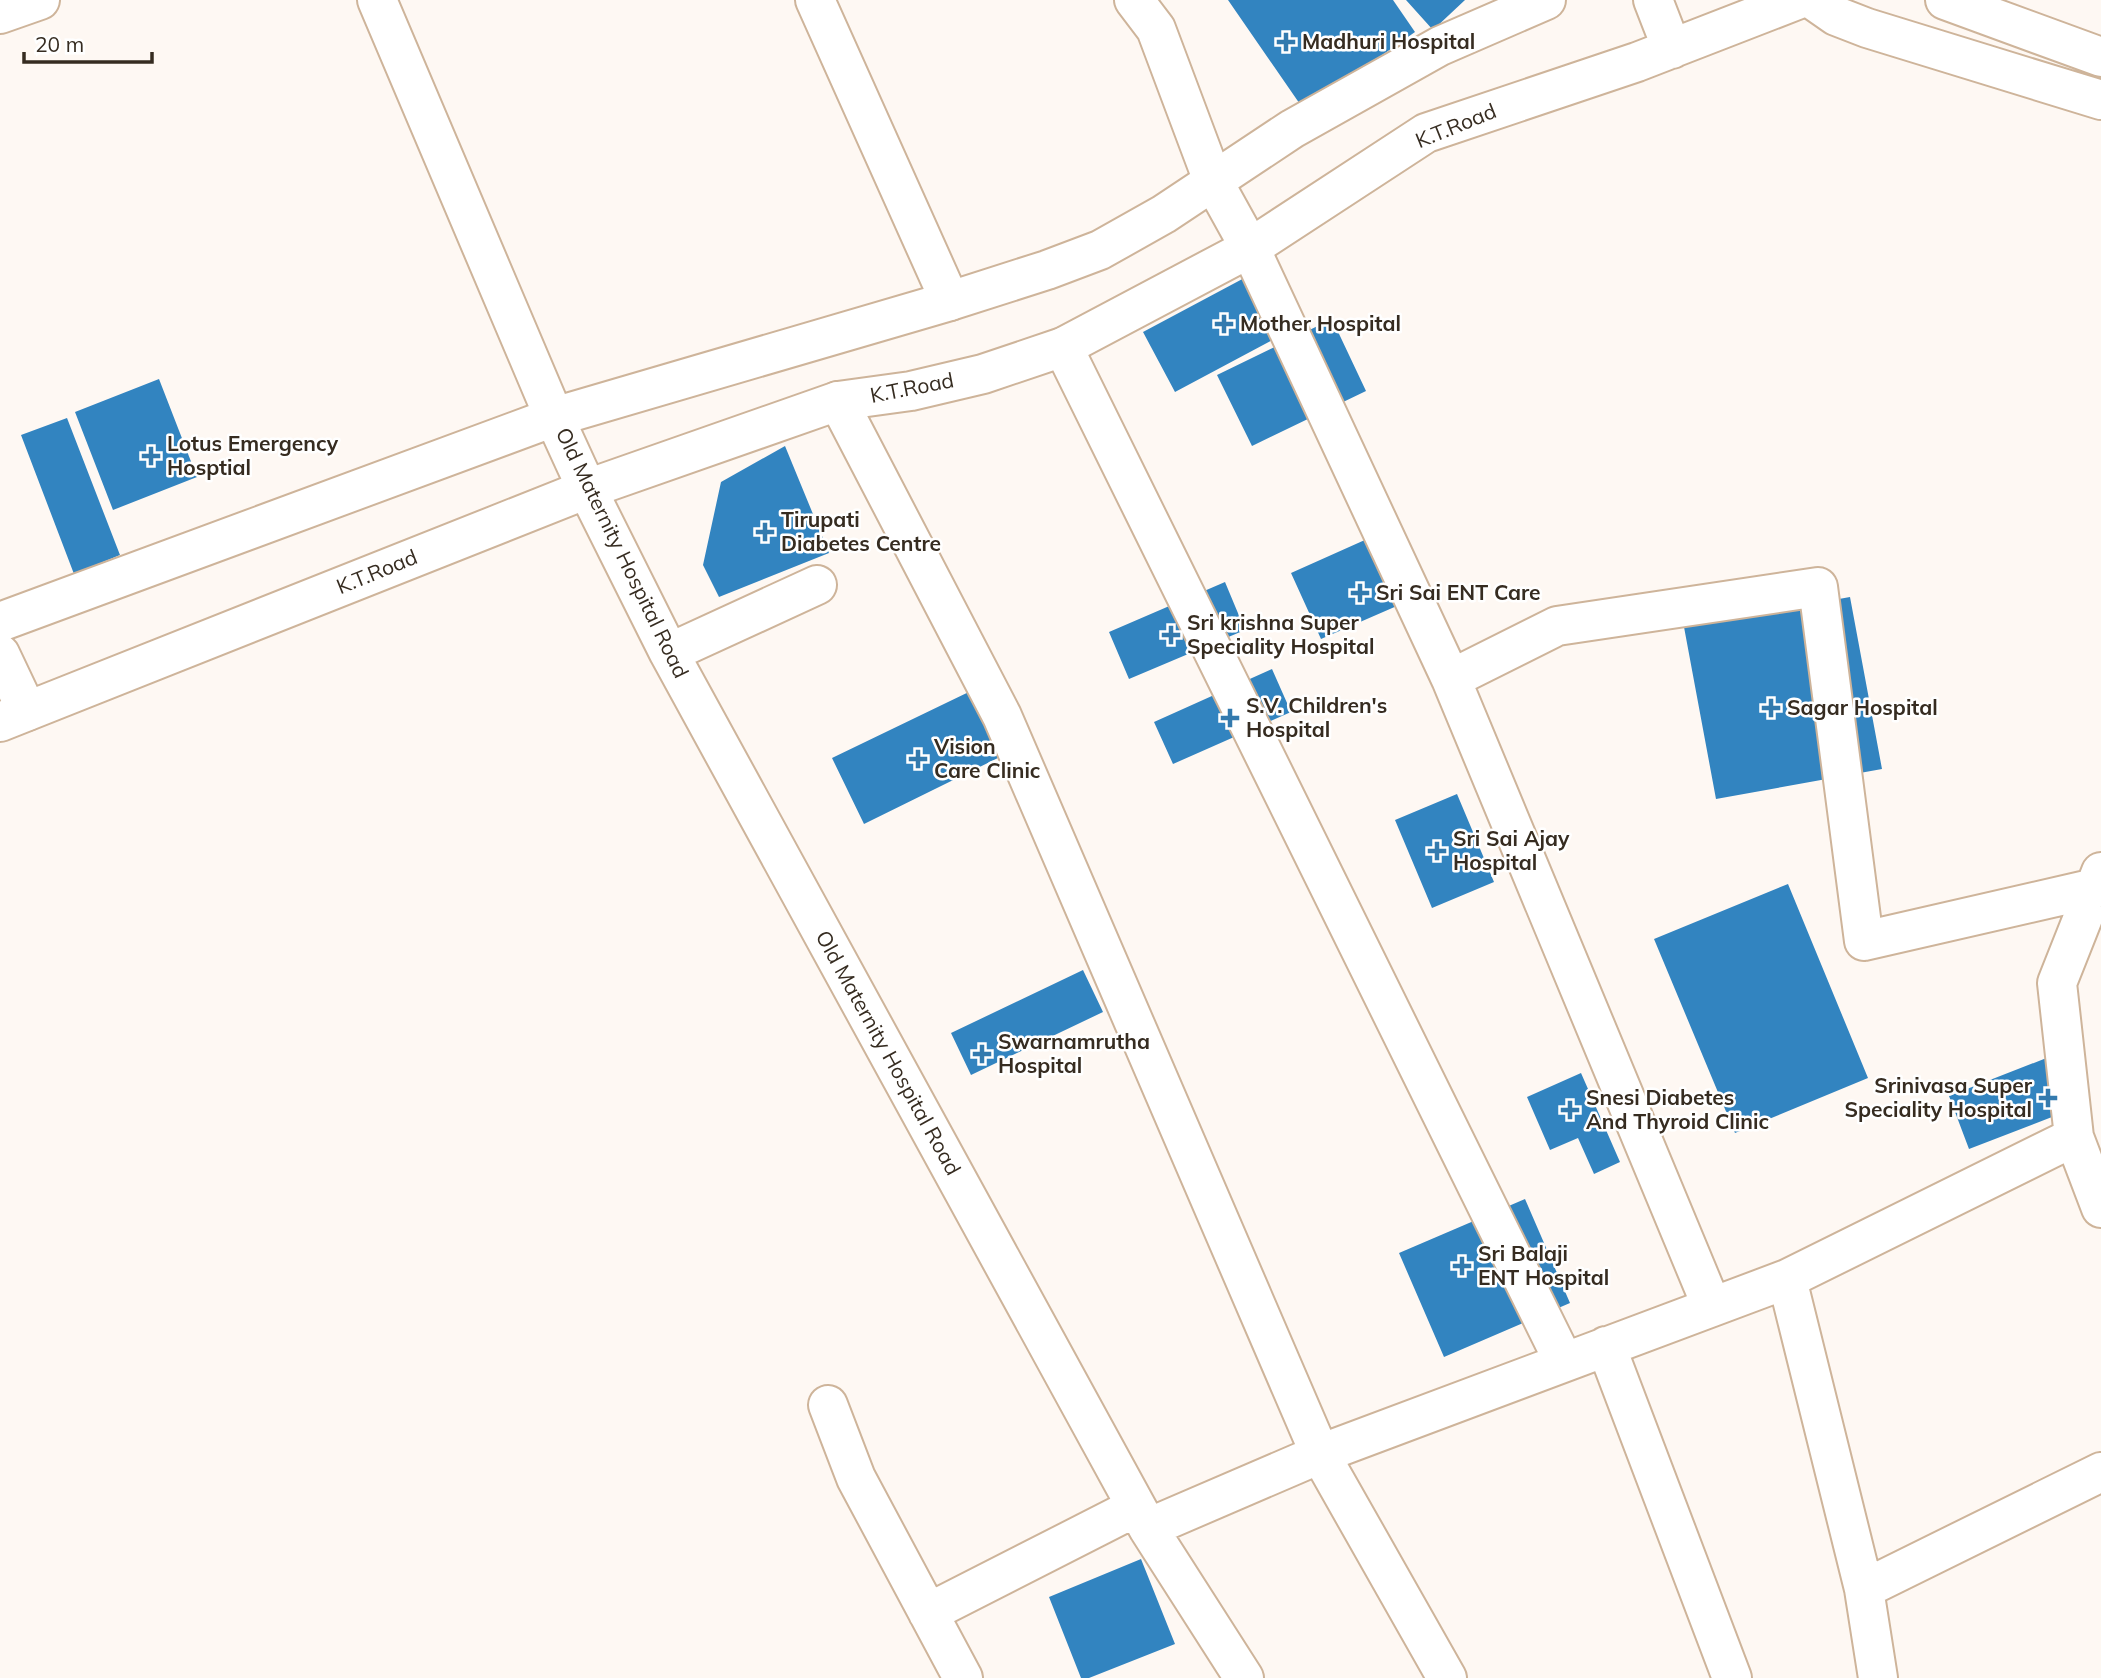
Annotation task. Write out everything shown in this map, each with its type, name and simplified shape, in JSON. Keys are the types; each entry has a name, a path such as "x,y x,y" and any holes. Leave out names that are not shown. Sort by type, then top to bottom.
{"street":[{"path":"0,14 40,0"},
{"name":"Old Maternity Hospital Road","path":"377,0 554,417 587,489 670,653 1142,1517 1244,1678"},
{"path":"815,0 950,301"},
{"path":"1134,0 1156,29 1213,181 1250,248 1451,679 1712,1307"},
{"path":"0,622 554,417 950,301 1100,250 1164,214 1293,129 1440,46 1546,0"},
{"path":"1653,0 1672,49"},
{"name":"K.T.Road","path":"13,716 587,489 838,401 911,391 982,374 1063,347 1250,248 1426,132 1672,49 1797,0"},
{"path":"1812,0 1836,16 1867,28 2101,100"},
{"path":"1945,0 2101,57"},
{"path":"1063,347 1564,1362"},
{"path":"838,401 1002,716 1320,1454 1447,1678"},
{"path":"670,653 817,585"},
{"path":"1451,679 1557,626 1818,587 1864,941 2098,880"},
{"path":"0,654 13,716"},
{"path":"2098,880 2057,983 2074,1137 2101,1208"},
{"path":"928,1613 1142,1517 1320,1454 1787,1279 2074,1137"},
{"path":"1787,1279 1864,1588 1878,1678"},
{"path":"1606,1346 1732,1678"},
{"path":"828,1405 856,1478 963,1678"},
{"path":"1864,1588 2101,1472"}],"building":[{"path":"1228,0 1393,0 1415,32 1304,110"},
{"path":"1406,0 1465,0 1433,30"},
{"path":"1248,276 1280,336 1175,392 1143,332"},
{"path":"1332,319 1366,391 1252,446 1217,375"},
{"path":"159,379 197,477 113,510 75,412"},
{"path":"67,418 120,555 74,574 21,435"},
{"path":"785,446 829,553 719,597 703,565 721,482"},
{"path":"1376,535 1406,602 1321,639 1291,573"},
{"path":"1225,582 1245,630 1129,679 1109,632"},
{"path":"1850,597 1882,769 1716,799 1684,627"},
{"path":"1272,669 1291,712 1173,764 1154,722"},
{"path":"975,689 1006,754 864,824 832,758"},
{"path":"1457,794 1494,882 1432,908 1395,820"},
{"path":"1788,884 1868,1078 1735,1133 1654,939"},
{"path":"1083,970 1103,1012 971,1075 951,1033"},
{"path":"2049,1057 2070,1110 1969,1149 1949,1096"},
{"path":"1581,1073 1620,1162 1594,1174 1578,1138 1550,1150 1527,1097"},
{"path":"1525,1199 1570,1303 1444,1357 1399,1253"},
{"path":"1141,1559 1175,1644 1089,1678 1081,1678 1049,1597"}],"place":[{"name":"Madhuri Hospital","path":"1286,42"},
{"name":"Mother Hospital","path":"1224,324"},
{"name":"Lotus Emergency Hosptial","path":"151,456"},
{"name":"Tirupati Diabetes Centre","path":"765,532"},
{"name":"Sri Sai ENT Care","path":"1360,593"},
{"name":"Sri krishna Super Speciality Hospital","path":"1171,635"},
{"name":"Sagar Hospital","path":"1771,708"},
{"name":"S.V. Children's Hospital","path":"1230,718"},
{"name":"Vision Care Clinic","path":"918,759"},
{"name":"Sri Sai Ajay Hospital","path":"1437,851"},
{"name":"Swarnamrutha Hospital","path":"982,1054"},
{"name":"Srinivasa Super Speciality Hospital","path":"2048,1098"},
{"name":"Snesi Diabetes And Thyroid Clinic","path":"1570,1110"},
{"name":"Sri Balaji ENT Hospital","path":"1462,1266"}]}
